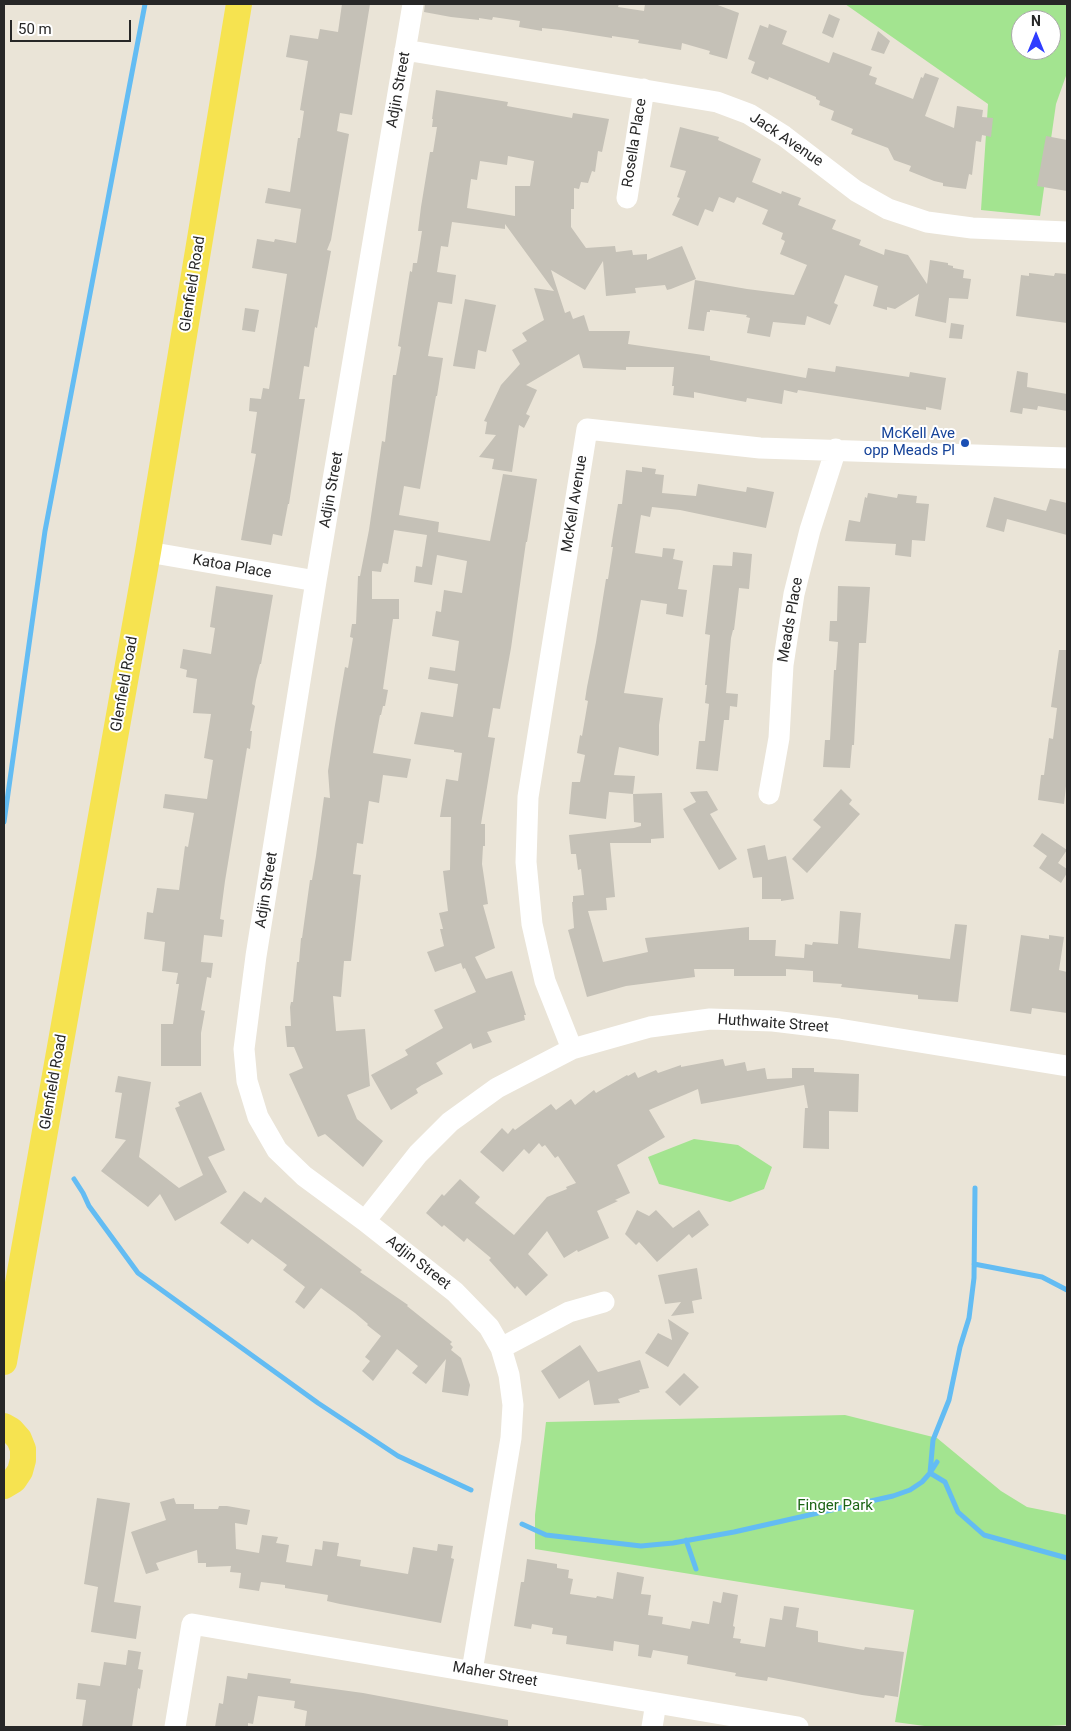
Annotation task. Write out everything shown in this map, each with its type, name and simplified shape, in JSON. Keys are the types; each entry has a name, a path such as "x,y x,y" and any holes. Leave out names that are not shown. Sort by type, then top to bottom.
{"main road":[{"name":"Glenfield Road","path":"4,1362 148,552 240,4"},
{"path":"4,1426 11,1430 19,1439 23,1449 24,1460 14,1480 4,1486"}],"street":[{"name":"Adjin Street","path":"413,4 316,581 258,946 244,1049 247,1081 258,1117 277,1150 304,1176 366,1221 455,1292 489,1327 501,1348 509,1375 513,1405 511,1438 472,1671"},
{"name":"Jack Avenue","path":"406,50 717,102 749,114 784,136 856,191 888,209 927,222 972,228 1067,232"},
{"name":"Rosella Place","path":"627,198 644,89"},
{"name":"McKell Avenue","path":"572,1049 543,971 532,924 526,862 528,797 587,429 760,448 1067,458"},
{"name":"Meads Place","path":"769,794 779,738 783,665 794,594 810,530 836,449"},
{"name":"Katoa Place","path":"148,552 316,581"},
{"name":"Huthwaite Street","path":"366,1221 418,1154 450,1122 497,1088 572,1049 650,1026 710,1019 773,1021 1067,1066"},
{"path":"501,1348 569,1312 604,1302"},
{"name":"Maher Street","path":"175,1727 192,1624 798,1727"},
{"path":"652,1727 656,1703"}],"green space":[{"path":"845,4 1067,4 1067,73 1056,104 1040,216 981,210 988,104"},
{"path":"694,1139 738,1145 772,1167 764,1189 730,1202 659,1184 648,1157"},
{"name":"Finger Park","path":"845,1415 937,1438 1001,1491 1027,1507 1067,1515 1067,1725 932,1727 895,1722 914,1610 535,1549 535,1515 546,1422"}],"building":[{"path":"342,4 370,4 352,115 340,113 337,131 349,134 331,240 327,250 331,251 317,328 315,327 309,367 304,366 299,399 305,399 289,504 282,536 273,534 271,545 241,540 256,454 251,453 257,412 249,411 250,398 261,399 263,388 269,389 287,274 252,268 257,239 274,242 275,239 296,243 301,209 265,203 268,188 290,192 298,138 300,138 304,111 300,110 308,61 286,57 290,35 318,39 320,29 338,32"},
{"path":"425,4 619,4 618,7 644,11 645,4 715,4 739,13 727,59 709,54 710,51 682,43 681,50 638,43 639,40 612,36 612,38 561,30 542,28 542,31 519,27 520,21 493,17 492,20 479,18 479,20 451,17 424,12"},
{"path":"829,14 840,19 833,38 822,33"},
{"path":"769,24 787,31 782,44 829,63 833,52 872,67 869,75 877,78 875,84 913,99 921,77 923,78 925,73 939,78 925,116 954,128 957,106 983,110 982,117 993,118 991,137 982,135 981,142 976,141 972,175 969,174 966,189 943,186 943,183 909,171 911,166 894,160 888,148 851,134 853,129 831,120 834,111 819,105 820,101 816,97 769,77 768,80 751,73 755,62 748,59 760,25 768,28"},
{"path":"878,31 890,41 884,54 871,50"},
{"path":"436,90 508,102 507,106 572,118 573,113 609,119 602,152 598,151 595,172 592,171 588,183 581,182 579,189 574,188 574,209 571,209 571,227 586,248 615,246 616,252 632,250 633,255 647,254 647,260 682,246 696,279 667,290 665,285 635,288 636,293 606,296 603,261 585,290 551,270 565,313 570,311 573,319 584,315 589,331 630,331 628,344 710,356 710,360 806,378 808,368 835,372 836,366 909,377 910,372 946,378 941,410 926,407 926,410 798,390 797,393 784,390 782,404 747,398 746,402 694,392 694,398 673,395 674,367 626,367 626,370 583,368 579,354 526,385 537,390 526,414 530,416 524,428 519,425 512,472 492,469 494,459 479,457 496,435 485,434 487,422 484,421 501,385 520,364 512,350 527,341 522,333 544,320 534,288 554,291 505,224 505,229 452,222 448,247 441,246 437,272 456,275 452,304 438,302 428,356 443,358 437,396 420,489 404,486 399,515 439,522 438,532 490,541 503,474 537,479 500,709 493,708 488,737 495,738 481,824 485,824 485,846 483,846 482,864 488,904 483,905 495,948 475,957 486,979 512,971 526,1015 524,1015 525,1020 487,1032 492,1042 473,1049 471,1043 436,1063 443,1074 416,1089 418,1093 391,1110 371,1075 408,1055 405,1050 443,1028 434,1010 476,992 461,963 435,972 427,952 444,946 440,929 443,929 439,913 448,911 443,871 450,870 451,817 440,817 446,779 458,781 462,753 414,744 421,712 453,717 458,684 428,679 430,667 455,671 459,641 432,636 436,611 441,612 444,590 462,593 467,561 437,555 432,585 414,582 416,566 422,567 427,535 394,530 388,564 383,563 381,572 372,571 372,599 399,599 399,619 393,619 383,689 388,690 385,706 383,706 380,715 373,753 411,759 407,778 383,775 379,803 369,801 363,844 357,843 353,874 361,875 351,961 344,961 341,997 333,996 336,1031 365,1029 370,1086 347,1095 357,1119 383,1141 363,1167 325,1134 318,1137 289,1074 303,1068 294,1047 287,1047 285,1026 291,1026 290,1007 291,1002 293,1002 297,962 299,962 301,938 310,880 312,880 316,856 324,797 330,798 328,771 335,725 345,667 348,668 353,638 350,637 352,624 356,624 358,576 360,576 369,530 382,441 385,442 393,375 396,375 401,347 398,346 410,271 412,272 413,263 417,263 422,231 418,231 421,207 430,152 433,152 437,127 432,127","holes":["508,156 534,161 530,186 515,186 515,216 467,208 471,179 477,180 480,161 507,165"]},
{"path":"680,127 719,137 718,140 761,159 752,182 781,194 782,191 801,198 798,205 836,220 832,229 861,240 859,245 884,255 885,249 908,255 927,284 930,260 948,263 953,268 964,270 963,278 971,279 968,299 949,298 946,323 915,316 919,294 895,309 887,307 887,310 873,306 878,286 845,275 834,303 838,305 830,325 807,316 805,325 773,322 770,337 747,333 750,318 746,317 747,315 710,310 710,312 707,312 704,331 688,329 695,280 794,295 807,265 780,254 785,241 781,239 783,233 762,224 768,210 737,197 734,203 719,197 713,212 705,209 698,226 672,215 680,198 677,197 686,171 670,167"},
{"path":"1046,136 1067,140 1067,191 1037,186"},
{"path":"1029,273 1054,276 1055,273 1067,274 1067,323 1016,316 1021,275 1029,276"},
{"path":"465,299 496,305 486,352 478,350 475,369 453,366"},
{"path":"245,308 259,310 255,332 242,330"},
{"path":"951,323 964,325 962,339 949,338"},
{"path":"1017,371 1028,373 1027,387 1067,394 1067,411 1038,406 1037,410 1023,408 1022,414 1010,412"},
{"path":"642,467 656,469 655,474 664,475 662,493 696,496 698,484 746,492 747,487 774,492 766,528 680,510 652,507 650,517 641,515 635,553 662,557 663,548 675,549 673,559 683,561 678,589 687,590 683,617 666,614 667,604 641,600 624,693 663,698 659,725 658,756 619,747 614,775 635,776 633,794 609,792 606,819 569,814 572,782 580,782 585,755 577,753 588,701 585,700 606,579 608,579 618,504 622,504 626,470 642,472"},
{"path":"868,493 897,498 898,494 917,496 916,503 929,504 925,541 912,540 911,557 895,555 896,544 845,541 849,520 860,522 865,497 867,498"},
{"path":"994,497 1046,511 1050,499 1067,503 1067,535 1007,519 1004,532 986,527"},
{"path":"733,552 752,554 749,589 739,588 734,630 731,638 726,693 738,694 737,707 730,706 729,720 724,720 718,771 696,769 699,741 705,741 709,704 705,703 707,685 705,685 710,635 705,634 713,565 732,566"},
{"path":"216,586 273,595 252,704 255,706 250,731 252,731 250,749 247,748 225,881 220,919 224,920 222,937 204,935 201,962 213,963 211,978 207,977 201,1010 205,1011 201,1033 201,1066 161,1066 161,1024 173,1024 179,984 176,984 178,973 162,971 165,942 144,939 147,912 153,913 157,888 179,890 185,846 188,847 194,813 163,808 165,794 207,799 213,760 204,758 211,714 193,713 197,679 186,677 187,670 180,668 183,649 211,654 215,628 210,627"},
{"path":"838,586 870,587 866,643 859,643 854,745 852,745 850,768 823,767 825,740 830,740 834,670 836,670 838,642 829,641 830,621 837,621"},
{"path":"1059,650 1067,650 1067,777 1064,804 1038,800 1041,775 1044,775 1049,738 1053,739 1057,708 1051,707"},
{"path":"841,789 852,800 849,804 860,814 807,873 792,859 821,827 813,820"},
{"path":"707,791 718,810 710,814 737,859 719,870 683,809 696,802 690,792"},
{"path":"662,793 664,838 651,839 651,843 610,843 615,897 606,898 607,910 588,911 603,962 648,952 645,938 749,927 749,940 776,940 775,956 804,958 805,944 812,945 813,942 838,944 840,911 861,913 858,948 950,959 955,924 967,925 958,1002 918,999 918,995 841,987 842,984 813,982 813,971 786,969 786,976 734,976 734,969 694,969 695,977 626,986 587,997 568,930 574,928 573,896 584,895 581,869 578,870 576,854 571,854 569,835 641,826 641,823 634,822 633,794"},
{"path":"1042,833 1067,850 1058,863 1067,869 1067,873 1061,883 1039,868 1047,856 1033,846"},
{"path":"765,845 768,860 786,856 794,899 781,901 781,899 762,899 762,877 753,878 747,849"},
{"path":"1021,935 1049,939 1049,935 1064,937 1059,970 1067,972 1067,1013 1032,1008 1031,1014 1010,1011"},
{"path":"723,1059 725,1066 745,1062 747,1071 765,1068 767,1079 792,1078 792,1068 814,1068 814,1072 859,1074 858,1112 829,1111 829,1149 803,1148 805,1108 808,1108 804,1085 701,1104 698,1089 649,1110 665,1137 617,1165 630,1193 597,1211 609,1238 578,1252 577,1250 564,1258 547,1231 528,1254 548,1275 526,1296 517,1286 515,1289 489,1260 491,1258 467,1238 464,1242 426,1213 442,1194 444,1196 460,1179 480,1197 475,1203 514,1235 547,1197 576,1183 558,1156 555,1158 545,1145 542,1147 539,1143 529,1154 524,1149 503,1172 480,1152 502,1128 508,1134 513,1128 515,1130 551,1104 556,1110 571,1099 575,1105 594,1090 596,1093 635,1072 638,1078 656,1070 658,1073 681,1065 681,1067"},
{"path":"118,1076 151,1082 139,1157 179,1188 203,1175 175,1108 180,1106 178,1102 201,1092 225,1150 208,1157 227,1192 175,1221 160,1194 148,1207 101,1171 126,1140 115,1138 122,1093 115,1092"},
{"path":"244,1191 261,1203 265,1197 362,1270 360,1272 408,1305 452,1342 450,1344 453,1347 451,1350 461,1358 470,1385 468,1396 442,1392 446,1359 426,1384 412,1373 418,1366 397,1349 373,1381 362,1371 370,1361 365,1357 381,1336 355,1313 321,1288 304,1309 295,1302 305,1287 283,1270 287,1265 252,1239 248,1244 220,1223"},
{"path":"637,1210 649,1216 656,1210 673,1228 699,1210 709,1225 692,1238 689,1234 657,1262 639,1242 636,1245 625,1234"},
{"path":"697,1268 702,1299 692,1301 694,1313 671,1316 681,1302 665,1304 658,1275"},
{"path":"668,1319 689,1333 668,1367 645,1353 658,1333 672,1340"},
{"path":"580,1345 598,1372 640,1360 649,1388 618,1399 620,1403 594,1405 589,1380 559,1399 541,1371"},
{"path":"684,1373 699,1387 680,1406 665,1392"},
{"path":"97,1498 130,1503 114,1602 141,1606 136,1639 91,1632 98,1587 84,1584"},
{"path":"174,1498 176,1504 194,1504 194,1509 218,1509 219,1506 227,1506 250,1510 247,1525 235,1523 236,1549 259,1553 262,1535 278,1537 276,1543 289,1545 286,1562 312,1566 315,1549 322,1550 323,1541 339,1543 337,1556 361,1560 360,1566 408,1574 413,1547 437,1551 438,1544 453,1546 451,1558 454,1559 441,1623 327,1601 328,1595 285,1588 285,1585 261,1582 259,1591 239,1588 241,1573 230,1572 231,1566 206,1567 206,1563 198,1563 197,1550 156,1563 159,1570 146,1574 131,1532 166,1520 160,1502"},
{"path":"527,1559 557,1564 557,1568 569,1570 568,1578 573,1579 570,1594 596,1598 597,1596 613,1599 617,1572 644,1577 641,1594 651,1595 648,1615 663,1617 662,1624 690,1629 692,1621 709,1624 713,1601 721,1603 723,1592 738,1595 733,1638 741,1639 740,1643 765,1647 770,1618 782,1620 784,1606 799,1608 796,1627 818,1631 818,1642 864,1650 865,1647 904,1652 898,1697 885,1695 884,1698 862,1695 768,1677 767,1681 735,1676 736,1673 687,1664 688,1656 653,1650 651,1658 638,1656 639,1645 614,1641 613,1651 566,1644 567,1636 552,1634 553,1628 532,1624 531,1629 514,1626 521,1582 524,1582"},
{"path":"128,1650 141,1652 138,1669 143,1670 132,1727 82,1727 86,1700 76,1699 78,1683 100,1686 104,1662 126,1665"},
{"path":"248,1673 291,1679 290,1683 363,1693 508,1720 508,1727 305,1726 307,1711 294,1708 295,1701 258,1696 253,1724 248,1723 248,1727 215,1727 219,1703 223,1704 227,1676 247,1679"}],"waterway":[{"path":"4,822 45,531 145,4"},
{"path":"74,1179 89,1206 138,1273 318,1403 398,1456 471,1490"},
{"path":"975,1188 974,1278 969,1318 960,1347 949,1400 933,1440 930,1473 945,1482 958,1512 984,1535 1067,1558"},
{"path":"974,1264 1042,1277 1067,1290"},
{"path":"522,1524 546,1535 641,1546 673,1543 734,1532 893,1496 910,1490 922,1482 937,1462"},
{"path":"686,1540 696,1569"}],"place":[{"name":"McKell Ave opp Meads Pl","path":"965,443"}]}
